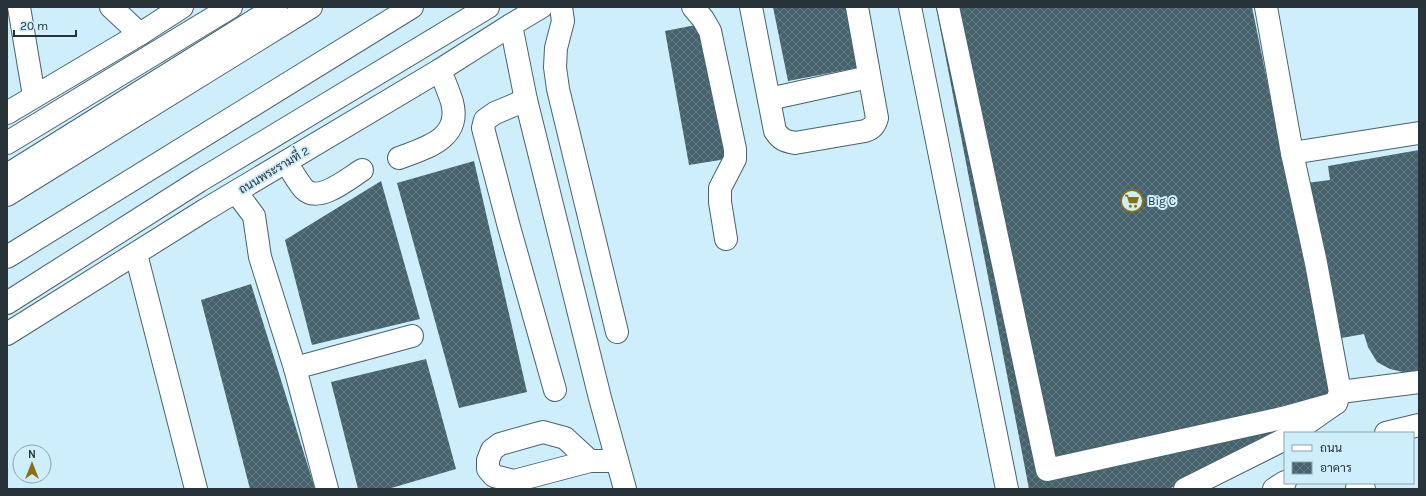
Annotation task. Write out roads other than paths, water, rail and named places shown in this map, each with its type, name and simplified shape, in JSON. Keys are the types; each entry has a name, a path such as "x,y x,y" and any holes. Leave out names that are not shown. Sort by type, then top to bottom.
{"main road":[{"path":"19,7 34,96"},
{"path":"111,7 140,34"},
{"path":"7,113 140,34 182,7"},
{"path":"7,143 231,7"},
{"path":"7,175 276,7"},
{"path":"7,195 312,7"},
{"path":"7,245 393,7"},
{"path":"7,257 412,7"},
{"path":"7,303 199,181 488,7"},
{"name":"ถนนพระรามที่ 2","path":"7,334 205,210 440,70 541,7"},
{"path":"561,7 563,21 556,48 555,67 558,89 617,332"},
{"path":"692,7 703,19 710,31 734,149 734,159 720,188 720,202 726,239"},
{"path":"751,7 775,131 780,139 795,143 865,131 872,128 875,124 877,118 858,7"},
{"path":"910,7 1007,489"},
{"path":"948,7 1047,470 1282,418 1338,397 1419,382"},
{"path":"1266,7 1292,153 1316,263 1338,397"},
{"path":"511,25 526,100 600,398 625,489"},
{"path":"399,158 430,145 440,139 446,135 452,123 452,103 440,70"},
{"path":"769,99 869,77"},
{"path":"526,100 495,113 486,120 483,128 509,228 555,390"},
{"path":"1292,153 1419,133"},
{"path":"286,162 305,190 316,194 330,191 362,170"},
{"path":"236,192 254,216 260,257 295,368 327,489"},
{"path":"136,254 196,489"},
{"path":"295,368 412,336"},
{"path":"1295,432 1338,397"},
{"path":"1390,432 1419,425"},
{"path":"1185,489 1284,440"},
{"path":"590,462 617,461"},
{"path":"1274,489 1284,483"}],"place":[{"name":"Big C","path":"1132,201"}]}
